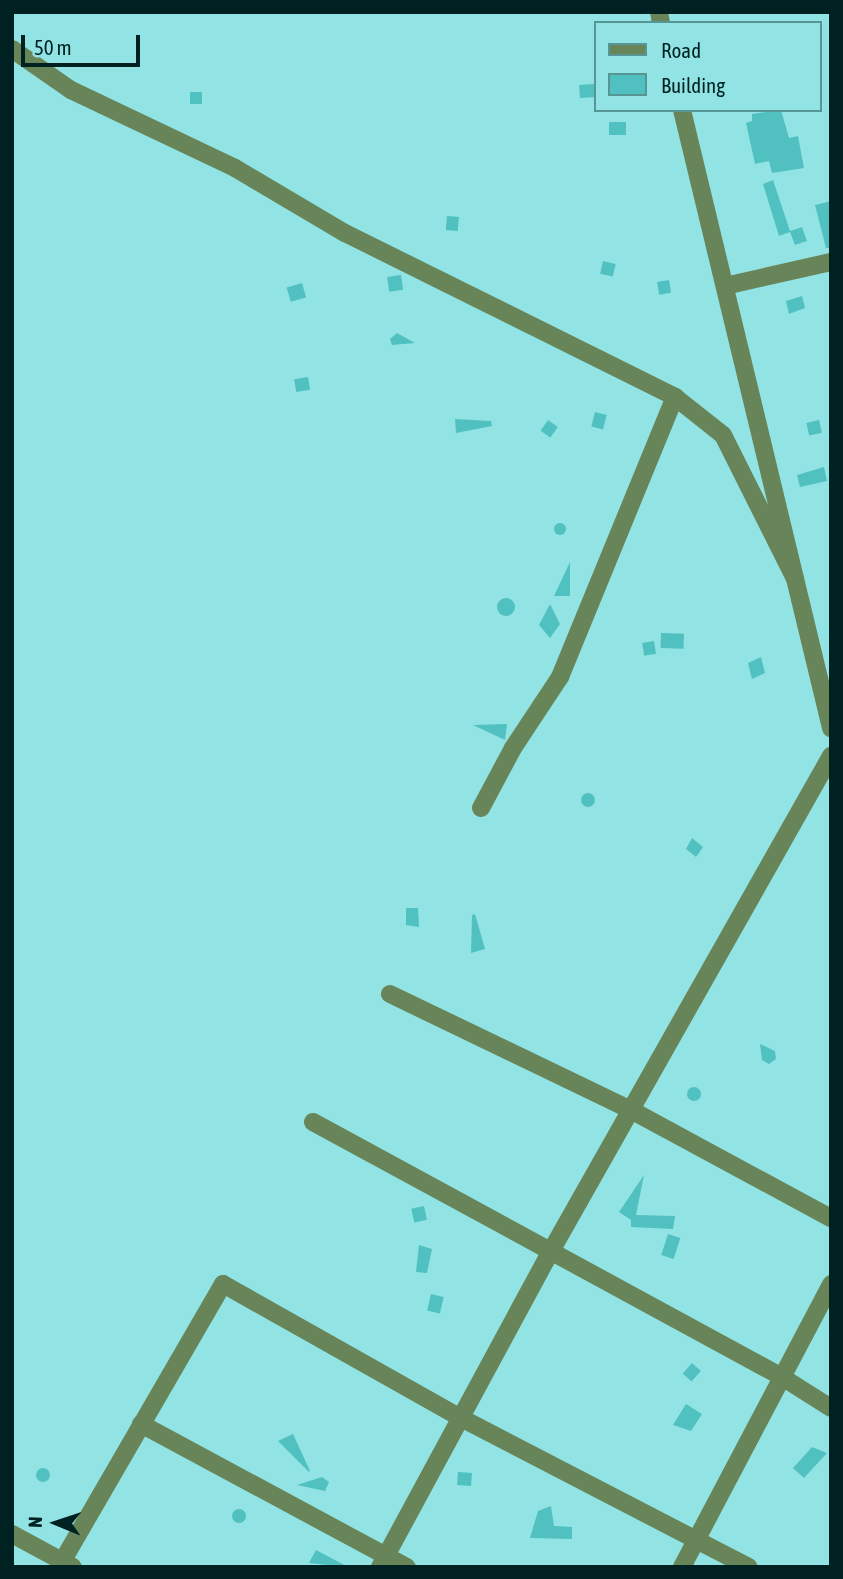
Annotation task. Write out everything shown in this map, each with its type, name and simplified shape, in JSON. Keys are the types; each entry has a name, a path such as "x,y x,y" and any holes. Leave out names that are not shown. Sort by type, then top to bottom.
{"street":[{"path":"12,49 71,90 235,168 345,233 675,397 723,435 795,579"},
{"path":"682,112 795,579 825,682 831,728"},
{"path":"725,286 831,262"},
{"path":"481,807 513,748 560,677 675,397"},
{"path":"383,1561 551,1251 831,756"},
{"path":"390,995 631,1110 831,1218"},
{"path":"313,1122 782,1377 831,1408"},
{"path":"12,1534 65,1565 141,1423 223,1284 461,1418 749,1567"},
{"path":"682,1567 831,1284"},
{"path":"141,1423 383,1561 407,1567"}],"building":[{"path":"594,84 594,97 580,98 579,85"},
{"path":"190,92 202,92 202,104 190,104"},
{"path":"782,112 789,138 798,136 804,168 772,173 769,161 755,164 746,123 752,121 752,114"},
{"path":"609,122 626,122 626,135 609,135"},
{"path":"773,180 790,231 802,227 807,241 795,245 790,232 779,236 763,184"},
{"path":"831,201 831,248 826,248 815,205"},
{"path":"447,216 459,217 458,231 446,230"},
{"path":"603,261 616,264 613,277 600,274"},
{"path":"401,275 403,290 389,292 387,277"},
{"path":"669,280 671,293 659,295 657,282"},
{"path":"302,283 306,297 291,302 287,287"},
{"path":"802,296 805,308 789,314 786,301"},
{"path":"397,333 415,343 392,345 390,339"},
{"path":"308,377 310,390 296,392 294,379"},
{"path":"595,412 607,415 603,429 591,427"},
{"path":"455,419 491,421 492,426 456,433"},
{"path":"548,420 558,427 550,438 541,431"},
{"path":"819,420 822,433 809,436 806,423"},
{"path":"824,467 827,481 800,487 797,475"},
{"path":"555,524 565,524 565,534 555,534"},
{"path":"570,562 570,596 554,596"},
{"path":"506,598 512,601 515,607 512,613 506,616 500,613 497,607 500,601"},
{"path":"550,604 560,624 550,638 539,625"},
{"path":"661,633 684,634 683,649 660,648"},
{"path":"654,641 656,654 644,656 642,643"},
{"path":"761,657 765,673 752,679 748,663"},
{"path":"507,724 505,740 473,725"},
{"path":"585,793 591,793 595,800 591,807 585,807 581,803 581,797"},
{"path":"692,838 703,847 696,857 686,849"},
{"path":"406,908 418,908 419,927 406,925"},
{"path":"475,914 485,949 471,953 472,915"},
{"path":"760,1044 775,1051 776,1059 769,1064 762,1060"},
{"path":"694,1087 699,1089 699,1099 694,1101 689,1099 687,1094 689,1089"},
{"path":"644,1175 636,1215 675,1216 673,1229 631,1227 631,1220 619,1212"},
{"path":"424,1206 427,1220 414,1222 411,1209"},
{"path":"668,1234 680,1238 674,1259 661,1255"},
{"path":"419,1245 432,1249 427,1273 416,1272"},
{"path":"431,1294 444,1297 440,1313 427,1311"},
{"path":"692,1363 701,1371 692,1381 683,1373"},
{"path":"686,1404 702,1414 691,1431 673,1425"},
{"path":"293,1434 310,1471 309,1472 278,1441"},
{"path":"812,1447 827,1453 804,1478 793,1468"},
{"path":"43,1468 48,1470 48,1480 43,1482 38,1480 36,1475 38,1470"},
{"path":"458,1472 472,1473 471,1486 457,1485"},
{"path":"322,1477 329,1482 325,1491 297,1485"},
{"path":"551,1506 554,1526 572,1527 572,1539 530,1538 538,1511"},
{"path":"239,1509 244,1511 244,1521 239,1523 234,1521 232,1516 234,1511"},
{"path":"316,1550 348,1567 309,1563"}]}
